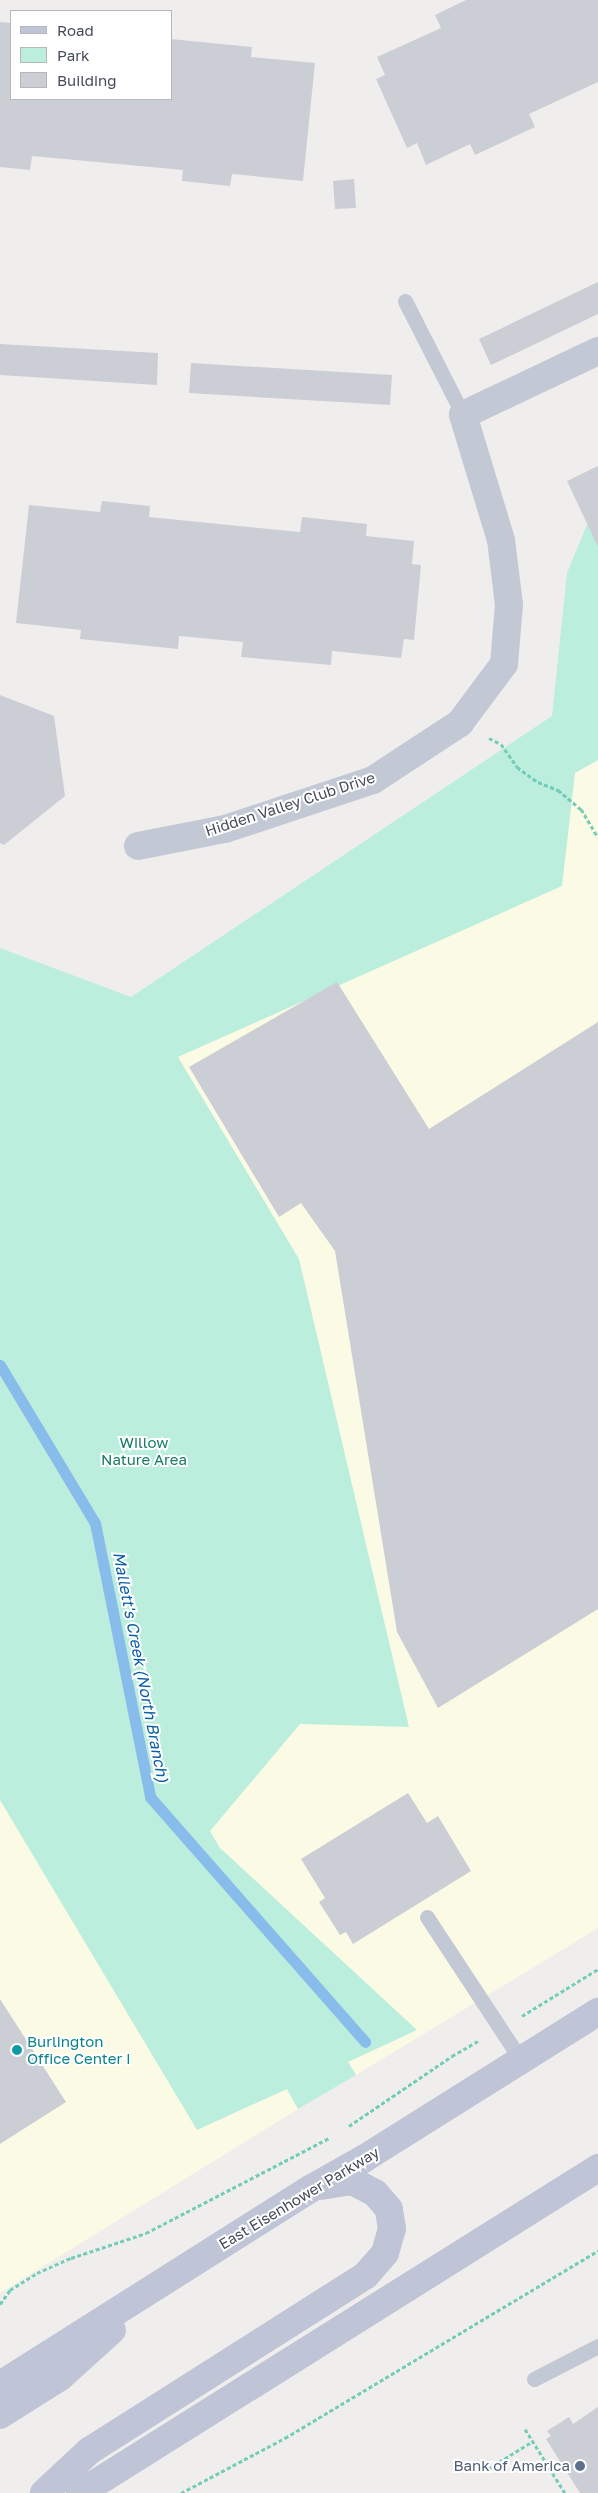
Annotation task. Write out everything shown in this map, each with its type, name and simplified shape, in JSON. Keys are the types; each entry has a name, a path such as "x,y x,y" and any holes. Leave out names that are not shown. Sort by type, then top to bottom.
{"main road":[{"name":"East Eisenhower Parkway","path":"0,2386 312,2188 365,2158 598,2012"},
{"path":"80,2493 598,2168"},
{"path":"44,2493 89,2451 366,2275 385,2253 392,2229 388,2209 376,2193 352,2181 312,2188"},
{"path":"0,2415 60,2377 169,2278"}],"street":[{"path":"463,415 598,351"},
{"name":"Hidden Valley Club Drive","path":"138,846 225,829 373,780 460,723 504,664 509,605 501,540 463,415"}],"lane":[{"path":"405,301 463,415"},
{"path":"427,1916 521,2060"},
{"path":"534,2379 598,2346"}],"path":[{"path":"501,744 518,767 538,782 558,790 581,809 598,837"},
{"path":"343,2130 452,2056 598,1969"},
{"path":"0,2304 10,2290 37,2274 71,2258 146,2233 334,2135"},
{"path":"181,2493 285,2438 598,2251"},
{"path":"525,2429 565,2493"},
{"path":"488,2469 533,2441"}],"shaded area":[{"path":"598,740 598,1928 356,2075 99,1646 81,1050"},
{"path":"0,1586 298,2109 0,2293"}],"green space":[{"name":"Willow Nature Area","path":"598,498 598,760 575,773 562,886 178,1057 299,1259 409,1727 300,1724 210,1831 219,1847 417,2030 348,2062 356,2075 298,2109 287,2089 197,2130 0,1800 0,948 131,997 552,716 567,573"}],"building":[{"path":"466,0 598,0 598,82 529,114 535,127 475,155 470,144 426,165 417,143 407,148 376,79 385,75 377,57 441,28 435,15"},
{"path":"0,22 10,23 10,100 172,100 172,39 252,47 251,57 315,63 303,181 232,174 230,186 182,181 183,170 32,156 30,170 0,167"},
{"path":"354,179 356,208 335,209 333,181"},
{"path":"598,282 598,314 491,365 479,339"},
{"path":"0,344 158,353 157,385 0,375"},
{"path":"191,363 392,375 390,405 189,393"},
{"path":"598,466 598,547 567,481"},
{"path":"102,501 150,506 149,517 300,532 302,517 367,524 366,536 414,541 412,564 421,565 414,640 404,639 401,658 332,651 331,665 241,657 243,642 179,636 178,649 80,639 81,630 16,623 29,505 100,512"},
{"path":"0,695 54,716 65,796 4,845 0,843"},
{"path":"337,982 429,1129 598,1022 598,1609 438,1708 397,1632 335,1251 301,1203 279,1217 189,1067"},
{"path":"408,1793 427,1823 438,1816 471,1871 353,1944 346,1932 340,1935 319,1902 325,1898 301,1859"},
{"name":"Burlington Office Center I","path":"0,1999 66,2102 0,2144"},
{"name":"Bank of America","path":"598,2407 598,2493 580,2493 546,2439 551,2436 547,2431 569,2417 573,2424"}],"waterway":[{"name":"Mallett's Creek (North Branch)","path":"0,1365 95,1523 150,1797 365,2042"}],"place":[{"name":"Burlington Office Center I","path":"17,2050"},
{"name":"Bank of America","path":"580,2466"}]}
